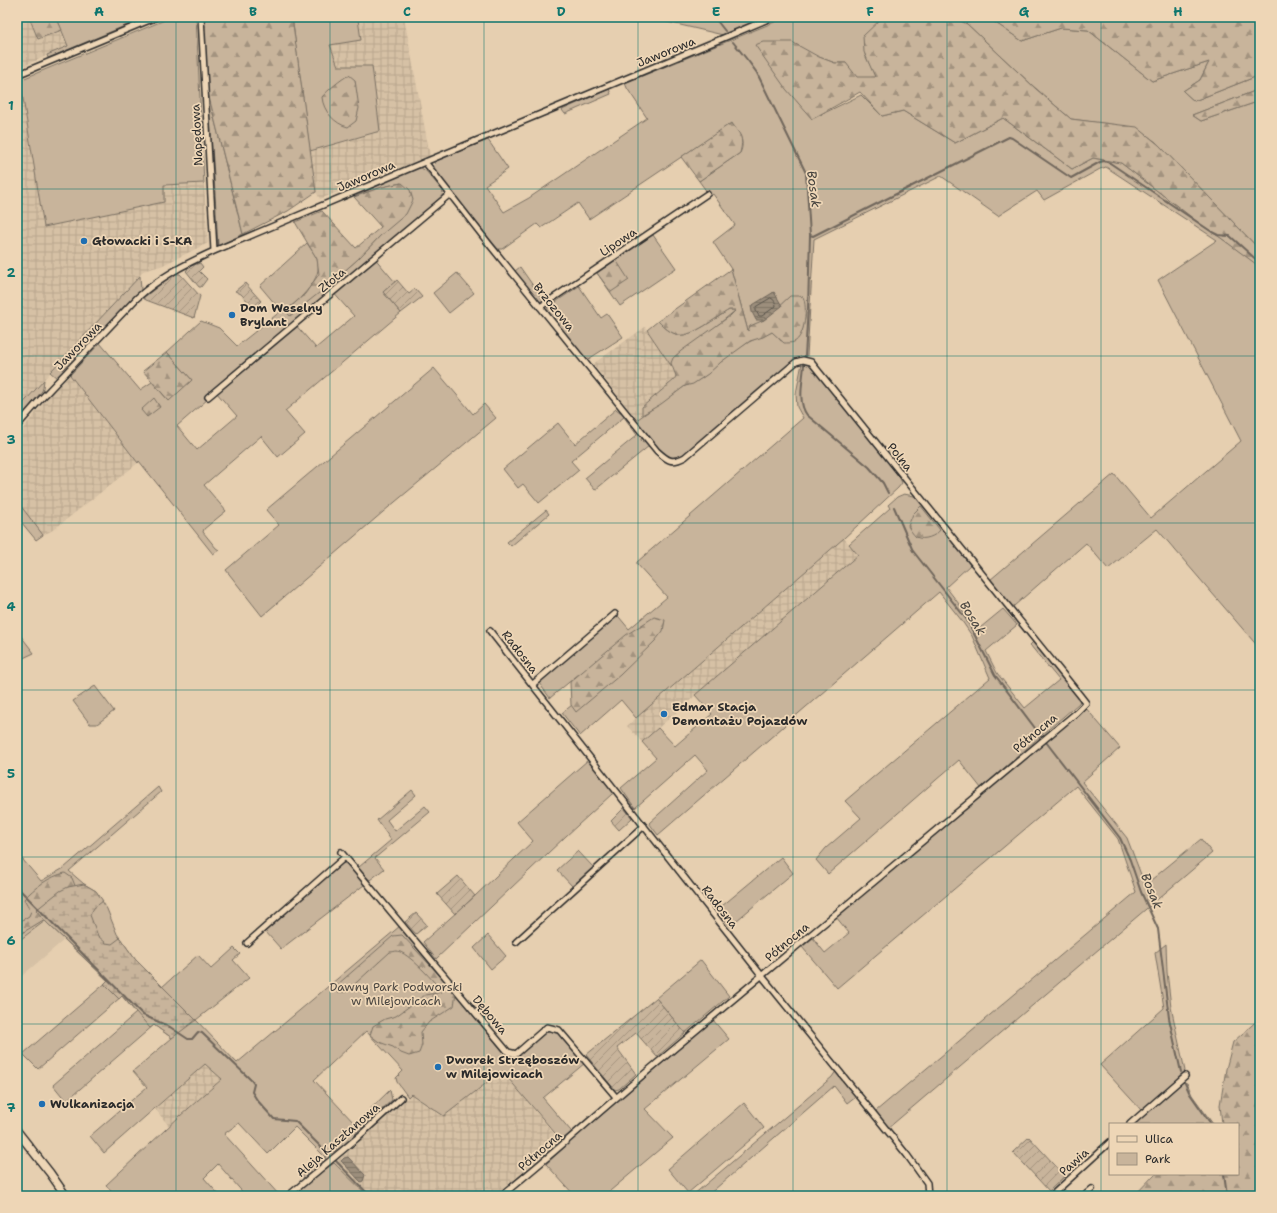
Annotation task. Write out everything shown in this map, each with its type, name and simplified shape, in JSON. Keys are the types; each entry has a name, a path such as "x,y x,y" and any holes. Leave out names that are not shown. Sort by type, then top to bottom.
{"main road":[{"path":"17,1131 66,1196"}],"street":[{"path":"17,75 157,17"},
{"name":"Napędowa","path":"201,17 214,251"},
{"name":"Jaworowa","path":"17,426 137,298 153,284 189,262 772,17"},
{"name":"Brzozowa","path":"425,162 657,451 667,460 671,461"},
{"name":"Złota","path":"208,396 450,194"},
{"name":"Lipowa","path":"540,307 707,194"},
{"name":"Polna","path":"671,461 685,457 796,362 803,360 811,362 1086,703"},
{"path":"533,684 615,614"},
{"name":"Radosna","path":"490,631 762,976 919,1171 927,1183 928,1196"},
{"name":"Północna","path":"501,1196 533,1171 616,1097 1070,718 1086,703"},
{"path":"516,942 644,826"},
{"name":"Dębowa","path":"341,852 508,1052 516,1054 547,1027 559,1030 616,1097"},
{"path":"247,943 345,857"},
{"path":"1131,1123 1185,1076"},
{"name":"Aleja Kasztanowa","path":"288,1196 356,1139 401,1098"},
{"name":"Pawia","path":"1051,1196 1109,1143"},
{"path":"1084,1196 1092,1189"}],"shaded area":[{"path":"17,17 29,17 39,39 62,30 69,46 17,69"},
{"path":"369,17 404,17 430,156 320,199 316,192 310,151 380,131 338,66 330,45 358,19"},
{"path":"20,80 44,227 163,185 204,183 208,243 161,266 143,271 137,280 64,357 18,409 17,81"},
{"path":"645,327 684,385 637,420 593,364"},
{"path":"70,375 138,463 53,530 43,535 17,502 17,436 49,396"},
{"name":"Edmar Stacja Demontażu Pojazdów","path":"844,538 858,555 642,742 627,726"},
{"path":"45,921 64,940 17,980 17,943"},
{"path":"205,1064 222,1079 169,1126 155,1109"},
{"path":"503,1072 560,1141 494,1196 368,1196 334,1163 411,1094 444,1115"}],"green space":[{"path":"29,17 66,17 58,21 62,30 38,39"},
{"path":"66,17 146,17 48,58 47,55 68,46 58,21"},
{"path":"172,17 196,17 204,183 164,185 164,202 44,227 20,80"},
{"path":"204,17 292,17 316,192 288,211 243,234 208,93"},
{"path":"292,17 369,17 358,19 361,40 330,45 338,66 372,66 380,131 310,151"},
{"path":"646,17 746,17 751,23 723,35"},
{"path":"787,17 883,17 878,20 865,55 876,77 855,79 846,63 835,63 819,57 812,119 861,95 882,116 903,111 955,143 1003,118 1072,169 1093,158 1121,163 1203,226 1260,266 1260,649 1157,529 1108,569 1086,543 1011,607 990,580 1114,474 1151,518 1241,441 1158,280 1217,240 1106,167 1044,200 1037,191 998,216 941,176 814,239 807,356 794,361 685,454 674,457 670,457 661,452 651,442 635,421 685,386 700,379 731,354 754,339 772,332 781,341 802,332 806,313 790,296 781,305 773,292 762,321 764,320 748,331 731,269 713,242 735,225 713,194 710,196 699,181 740,153 742,149 742,141 739,133 732,123 589,219 578,203 541,228 537,224 502,249 498,249 434,170 435,162 440,159 488,140 508,169 485,185 504,212 529,198 647,118 625,83"},
{"path":"883,17 952,17 967,24 1036,89 1071,119 1137,127 1159,145 1260,250 1260,267 1203,226 1121,163 1093,158 1072,169 1003,118 955,143 903,111 882,116 860,92 812,119 786,89 755,45 763,42 792,42 819,57 835,63 846,63 857,77 875,77 864,52 863,36"},
{"path":"952,17 991,17 993,21 1022,41 1061,28 1088,30 1152,81 1209,62 1200,80 1183,91 1194,101 1260,75 1260,89 1192,115 1201,121 1260,101 1260,250 1156,142 1137,128 1071,119 967,24"},
{"path":"991,17 1260,17 1260,75 1194,101 1183,91 1200,80 1209,62 1152,81 1088,30 1061,28 1022,41 993,21"},
{"path":"349,75 355,80 359,108 356,121 348,127 334,120 330,116 327,112 322,97 334,85"},
{"path":"609,89 611,94 565,114 562,110"},
{"path":"1260,89 1260,101 1201,121 1192,115"},
{"path":"208,93 243,234 218,246 214,175"},
{"path":"731,123 741,136 742,143 740,153 699,181 681,157"},
{"path":"421,168 426,171 443,191 442,196 373,256 395,282 383,292 401,313 285,411 305,434 278,457 261,436 204,485 226,511 204,529 203,532 219,550 213,554 139,461 138,463 70,375 100,343 140,390 152,382 168,400 192,380 167,352 201,321 219,328 237,346 281,311 260,286 307,243 317,259 317,274 314,281 304,294 286,311 324,289 358,259 380,236 401,183 382,187 354,197 414,169","holes":["331,290 354,316 316,348 293,322","216,392 237,416 197,450 177,426"]},
{"path":"402,183 410,190 413,200 406,214 380,236 358,259 324,289 290,316 286,311 305,294 319,274 317,259 295,222 322,211 356,248 381,227 354,197 382,187"},
{"path":"653,235 676,268 620,306 597,273"},
{"path":"616,260 629,280 611,292 597,273"},
{"path":"200,263 203,267 199,271 207,279 201,287 199,287 186,271 188,267"},
{"path":"520,267 543,300 539,302 515,271"},
{"path":"731,269 748,331 750,326 764,320 790,296 803,297 805,314 803,328 798,339 794,342 784,343 772,332 763,337 750,341 721,362 708,374 693,384 685,386 661,404 642,415 642,407 674,380 676,376 671,363 673,358 736,310 729,310 697,330 684,335 673,333 658,321"},
{"path":"457,273 474,293 449,313 433,293"},
{"path":"174,274 180,274 200,296 194,318 143,298"},
{"path":"140,276 141,290 57,378 50,372"},
{"path":"397,280 409,294 415,289 422,297 401,313 383,292"},
{"path":"245,283 261,301 254,308 241,294 235,291"},
{"path":"579,286 601,318 607,314 623,337 587,360 547,308"},
{"path":"729,310 736,310 671,363 672,367 647,330 658,321 673,333 684,335 697,330"},
{"path":"167,352 192,380 169,401 143,371"},
{"path":"802,363 807,364 815,370 900,478 902,483 844,538 636,718 621,700 580,736 562,713 592,689 580,673 550,698 536,679 614,611 629,629 667,597 637,564 637,562 803,418 797,407 796,394"},
{"path":"434,368 473,414 484,404 496,418 383,512 262,616 226,570 279,525 266,510"},
{"path":"44,380 42,391 21,417 18,409"},
{"path":"154,398 160,407 147,417 141,410"},
{"path":"616,409 622,412 642,437 641,440 643,442 646,441 649,446 595,490 585,478 637,435 624,417 571,461 579,470 539,503 523,484 518,488 503,469 558,423 575,444"},
{"path":"904,494 914,496 920,501 970,565 946,587 959,604 975,632 1003,609 1017,625 986,651 997,673 1025,708 1059,680 1030,645 1033,642 1075,693 1080,700 1079,703 981,788 959,760 828,874 816,860 826,848 861,818 845,801 990,678 972,636 939,592 658,835 649,823 708,770 695,755 635,808 621,788 656,758 642,742 658,728 675,746 712,714 695,695 858,555 849,544 890,508 888,505 897,497"},
{"path":"17,501 43,535 36,540 17,517"},
{"path":"921,506 940,530 933,536 926,538 916,537 908,526 913,514"},
{"path":"546,510 549,514 511,546 507,542"},
{"path":"654,617 665,620 663,631 655,641 620,675 576,712 571,705 570,682 626,635"},
{"path":"17,631 34,653 17,661"},
{"path":"95,686 114,711 97,724 90,724 73,701"},
{"path":"1085,707 1120,748 1082,782 1127,838 1145,885 1201,839 1212,853 887,1129 876,1111 1136,892 1118,839 1076,786 837,988 802,947 813,938 825,953 849,933 836,917"},
{"path":"588,760 615,793 612,794 566,836 436,959 423,942 475,896 533,841 517,822"},
{"name":"Dawny Park Podworski w Milejowicach","path":"158,787 161,792 69,871 84,884 96,891 107,909 117,934 135,959 162,987 198,955 211,969 234,948 240,954 233,960 249,978 196,1020 237,1063 400,926 505,1054 517,1056 549,1030 559,1034 585,1063 543,1098 576,1137 713,1020 729,1039 645,1109 673,1138 604,1196 575,1196 546,1164 566,1146 502,1071 444,1116 411,1094 408,1097 397,1082 396,1078 403,1071 366,1031 314,1080 355,1124 390,1090 392,1100 341,1147 325,1157 295,1127 268,1154 239,1123 224,1134 280,1196 246,1196 218,1164 204,1178 220,1196 115,1196 106,1185 222,1079 205,1064 104,1153 90,1136 147,1087 133,1071 172,1038 154,1025 66,1101 53,1085 136,1013 122,996 38,1069 23,1054 108,981 45,921 17,942 17,853 41,881 64,868"},
{"path":"412,790 416,795 387,820 395,831 425,806 430,812 375,858 384,869 370,880 357,868 357,864 359,867 391,840 377,820"},
{"path":"624,808 632,818 619,830 611,821"},
{"path":"578,851 594,868 573,887 557,870"},
{"path":"781,857 793,873 730,926 716,911"},
{"path":"341,863 347,864 365,884 281,949 265,931"},
{"path":"65,873 72,878 76,888 71,945 45,919 17,936 17,923 29,916 31,911 24,899 43,883"},
{"path":"458,876 475,896 455,914 437,894"},
{"path":"84,884 96,891 103,901 94,908 90,915 98,936 106,943 112,944 120,938 135,959 196,1020 172,1038 154,1025 150,1028 122,996 119,999 104,984 108,980 47,923 36,910 60,891 68,887"},
{"path":"416,913 427,925 416,934 405,922"},
{"path":"402,935 456,993 454,1006 429,1022 421,1032 422,1045 419,1053 409,1056 401,1053 393,1047 379,1042 370,1035 373,1026 385,1019 396,1016 425,995 442,992 421,968 402,953 397,951 390,952 346,992 338,992 337,985 393,936"},
{"path":"488,935 506,956 491,969 474,948"},
{"path":"1166,944 1167,972 1171,1007 1185,1071 1178,1077 1182,1082 1187,1083 1192,1095 1212,1123 1133,1123 1131,1120 1141,1110 1100,1065 1164,1008 1155,953"},
{"path":"701,960 729,996 685,1033 656,998"},
{"path":"656,998 685,1033 657,1057 636,1033 617,1048 636,1074 619,1089 615,1090 586,1055"},
{"path":"1260,1018 1260,1196 1134,1196 1154,1175 1239,1175 1239,1123 1222,1123 1220,1105 1226,1069 1233,1042"},
{"path":"836,1071 856,1096 847,1103 834,1086 707,1196 692,1196 832,1077"},
{"path":"744,1103 764,1128 688,1193 668,1169"},
{"path":"1029,1137 1065,1176 1049,1191 1013,1152"},
{"path":"325,1157 326,1160 304,1178 301,1177"},
{"path":"334,1163 368,1196 294,1196 300,1191 299,1189"}],"water":[{"path":"774,292 782,306 764,320 756,320 751,306"},
{"path":"348,1157 365,1175 363,1181 361,1182 341,1161"}],"waterway":[{"name":"Bosak","path":"714,17 725,31"},
{"name":"Bosak","path":"733,42 757,73 806,173 810,235 805,356"},
{"path":"810,235 813,236 1009,137 1071,178 1100,162 1104,161 1110,163 1212,232 1218,235 1230,236 1260,263"},
{"name":"Bosak","path":"804,365 801,397 802,404 807,415 869,467 883,483 888,493"},
{"name":"Bosak","path":"894,507 913,551 967,620 995,675 1041,736"},
{"name":"Bosak","path":"1046,742 1120,838 1130,860 1141,892 1158,929 1169,1018 1181,1072"},
{"path":"17,887 143,1015 170,1027 188,1039 192,1039 198,1032 202,1033 251,1080 254,1084 252,1092 274,1119 295,1121 329,1155"},
{"name":"Bosak","path":"1185,1083 1190,1094 1210,1123"},
{"path":"336,1161 370,1196"},
{"name":"Bosak","path":"1224,1175 1227,1196"}],"place":[{"name":"Głowacki i S-KA","path":"84,241"},
{"name":"Dom Weselny Brylant","path":"232,315"},
{"name":"Edmar Stacja Demontażu Pojazdów","path":"664,714"},
{"name":"Dworek Strzęboszów w Milejowicach","path":"438,1067"},
{"name":"Wulkanizacja","path":"42,1104"}]}
